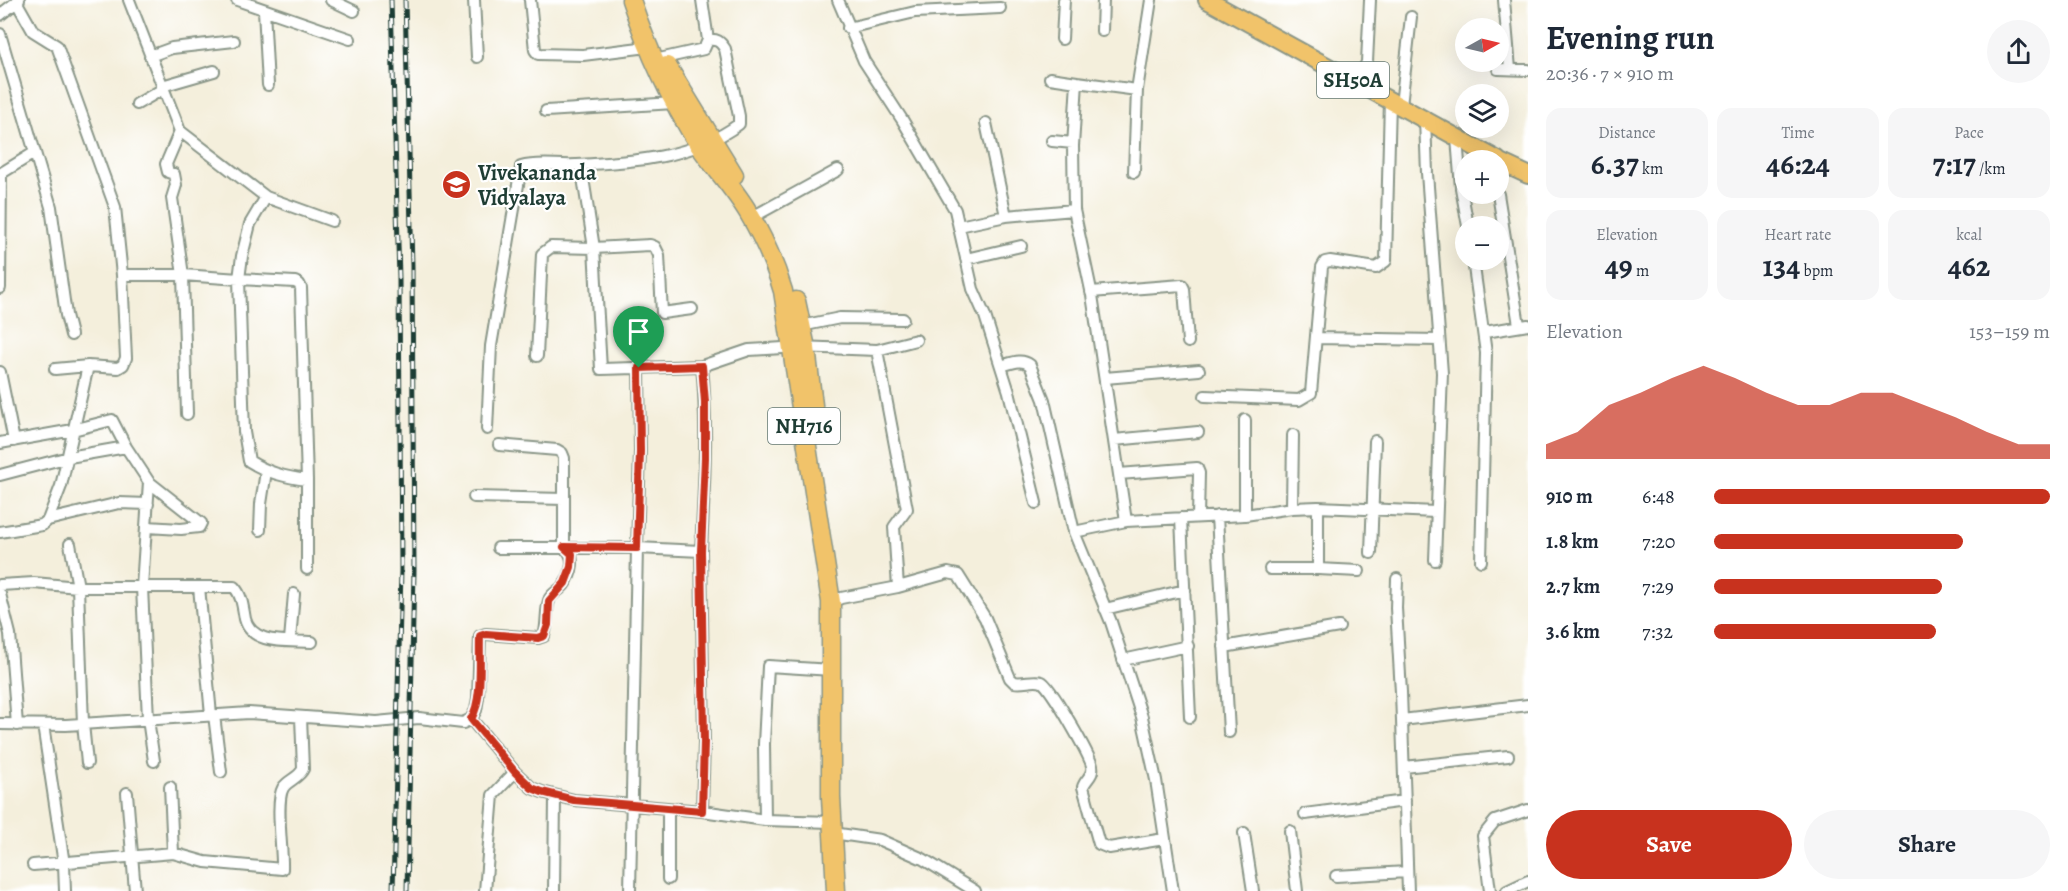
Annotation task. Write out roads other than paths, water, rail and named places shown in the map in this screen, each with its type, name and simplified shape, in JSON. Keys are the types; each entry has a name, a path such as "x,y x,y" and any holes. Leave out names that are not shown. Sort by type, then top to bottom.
{"highway":[{"name":"NH716","path":"631,0 674,103 774,238 786,264 801,326 799,348"},
{"name":"NH716","path":"641,0 655,56 748,211 775,265 799,348 836,600 836,891"},
{"name":"NH716","path":"836,600 832,670 836,830 847,891"}],"main road":[{"name":"SH50A","path":"1208,0 1455,137"},
{"name":"SH50A","path":"1457,138 1478,150"},
{"name":"SH50A","path":"1509,166 1528,175"}],"street":[{"path":"129,0 180,131 266,197 332,221"},
{"path":"237,0 350,39"},
{"path":"331,0 354,11"},
{"path":"474,0 477,57"},
{"path":"530,0 535,50 538,54 655,56 704,49 708,40 702,0"},
{"path":"837,0 864,61 955,210 973,289 985,316 1001,366 1028,462 1036,503"},
{"path":"1062,39 1064,0"},
{"path":"1102,31 1103,0"},
{"path":"1134,172 1137,90 1151,0"},
{"path":"1358,83 1367,62 1370,0"},
{"path":"1504,0 1510,69 1528,70"},
{"path":"0,15 18,1 33,31 57,46 115,207 122,275 126,358 123,365 118,368 88,366 55,369"},
{"path":"848,28 915,12 1000,8"},
{"path":"264,10 268,85"},
{"path":"1205,396 1299,400 1306,398 1311,393 1322,267 1325,262 1330,261 1376,268 1386,261 1395,103 1411,17"},
{"path":"0,34 51,207 66,315 71,335"},
{"path":"487,429 491,346 510,237 518,174 521,167 581,165 662,157 706,144 739,124 724,49 720,42 714,39 708,40"},
{"path":"150,56 172,48 234,40"},
{"path":"137,104 163,87 214,70"},
{"path":"1050,78 1137,90"},
{"path":"1077,82 1073,142 1074,210 1091,292 1126,521"},
{"path":"546,111 674,103"},
{"path":"1425,119 1442,373 1435,560"},
{"path":"986,123 1006,216"},
{"path":"180,131 165,164 168,172 174,174 176,185 172,198 183,275 187,414"},
{"path":"1457,138 1461,188 1466,216"},
{"path":"1052,141 1073,142"},
{"path":"0,288 1,174 34,153"},
{"path":"581,165 594,248 601,369 702,366 749,350 799,348 877,350 916,340"},
{"path":"758,214 838,170"},
{"path":"266,197 250,224 239,279 244,432 249,461 266,471 285,477 308,480"},
{"path":"1485,332 1523,325 1500,204"},
{"path":"958,226 1006,216 1074,210"},
{"path":"537,356 542,254 551,247 594,248 651,245 655,247 659,255 662,313 692,309"},
{"path":"966,259 1021,246"},
{"path":"1475,270 1485,332 1486,364 1481,561"},
{"path":"122,275 183,275 296,282 301,288 308,480 307,569"},
{"path":"1091,292 1182,285 1188,342"},
{"path":"801,326 840,318 903,319"},
{"path":"1316,338 1439,340"},
{"path":"877,350 907,509 894,527 898,587"},
{"path":"1001,366 1021,361 1030,365 1044,400 1074,532 1105,609 1142,717 1173,891"},
{"path":"48,520 69,457 88,366"},
{"path":"702,366 705,402 701,551 704,742 702,811"},
{"path":"630,891 640,451 639,368"},
{"path":"1105,378 1199,370"},
{"path":"0,372 14,441"},
{"path":"0,443 112,420 126,447 149,482 201,522 199,527 181,529 147,527"},
{"path":"1245,420 1245,515"},
{"path":"1114,440 1198,432"},
{"path":"1292,508 1293,435"},
{"path":"1371,554 1375,441"},
{"path":"0,724 43,726 249,713 376,722 419,718 464,723 471,719 476,710 480,636 486,634 538,638 544,636 548,625 549,601 565,583 571,567 572,554 564,547 564,459 562,453 557,450 499,445"},
{"path":"0,475 69,457 126,447"},
{"path":"1119,474 1197,468 1200,473 1198,517"},
{"path":"260,530 266,471"},
{"path":"149,482 142,587 148,720 154,761"},
{"path":"474,497 564,499"},
{"path":"0,532 42,525 48,520 119,503 148,504"},
{"path":"1318,507 1318,569"},
{"path":"1074,532 1126,521 1245,515 1292,508 1372,508 1436,512"},
{"path":"1217,516 1229,732"},
{"path":"1180,518 1190,717"},
{"path":"70,544 78,587 83,724 87,763"},
{"path":"498,548 637,548 701,551"},
{"path":"1270,569 1359,571"},
{"path":"836,600 898,587 948,573 958,574 985,618 1010,678 1014,682 1046,684 1092,765 1090,776 1084,782 1083,787 1099,844 1108,848 1164,839"},
{"path":"1397,579 1396,608 1408,891"},
{"path":"0,585 34,583 78,587 234,587 239,595 251,632 266,639 312,642"},
{"path":"199,587 221,772"},
{"path":"1105,609 1185,590"},
{"path":"0,594 10,634 17,725"},
{"path":"290,640 294,594"},
{"path":"1224,647 1339,627"},
{"path":"1123,660 1188,646"},
{"path":"765,820 764,744 768,666 832,670"},
{"path":"1402,720 1528,705"},
{"path":"33,865 172,853 205,862 282,869 279,798 286,785 300,775 303,769 302,717"},
{"path":"471,719 515,772 532,788 555,797 702,811 836,830 879,840 923,858 975,891"},
{"path":"43,726 64,864 65,891"},
{"path":"1404,767 1508,756"},
{"path":"485,891 494,795 515,772"},
{"path":"170,787 172,853"},
{"path":"127,793 135,891"},
{"path":"554,891 555,797"},
{"path":"1305,814 1405,801"},
{"path":"668,808 668,879"},
{"path":"1490,891 1483,836 1495,821 1528,810"},
{"path":"1290,831 1298,891"},
{"path":"1244,834 1252,891"},
{"path":"1336,876 1407,872"},
{"path":"1507,891 1528,881"}],"railway":[{"path":"391,0 399,278 401,570 393,891"},
{"path":"405,0 412,266 414,571 407,891"}],"place":[{"name":"Vivekananda Vidyalaya","path":"457,185"}]}
